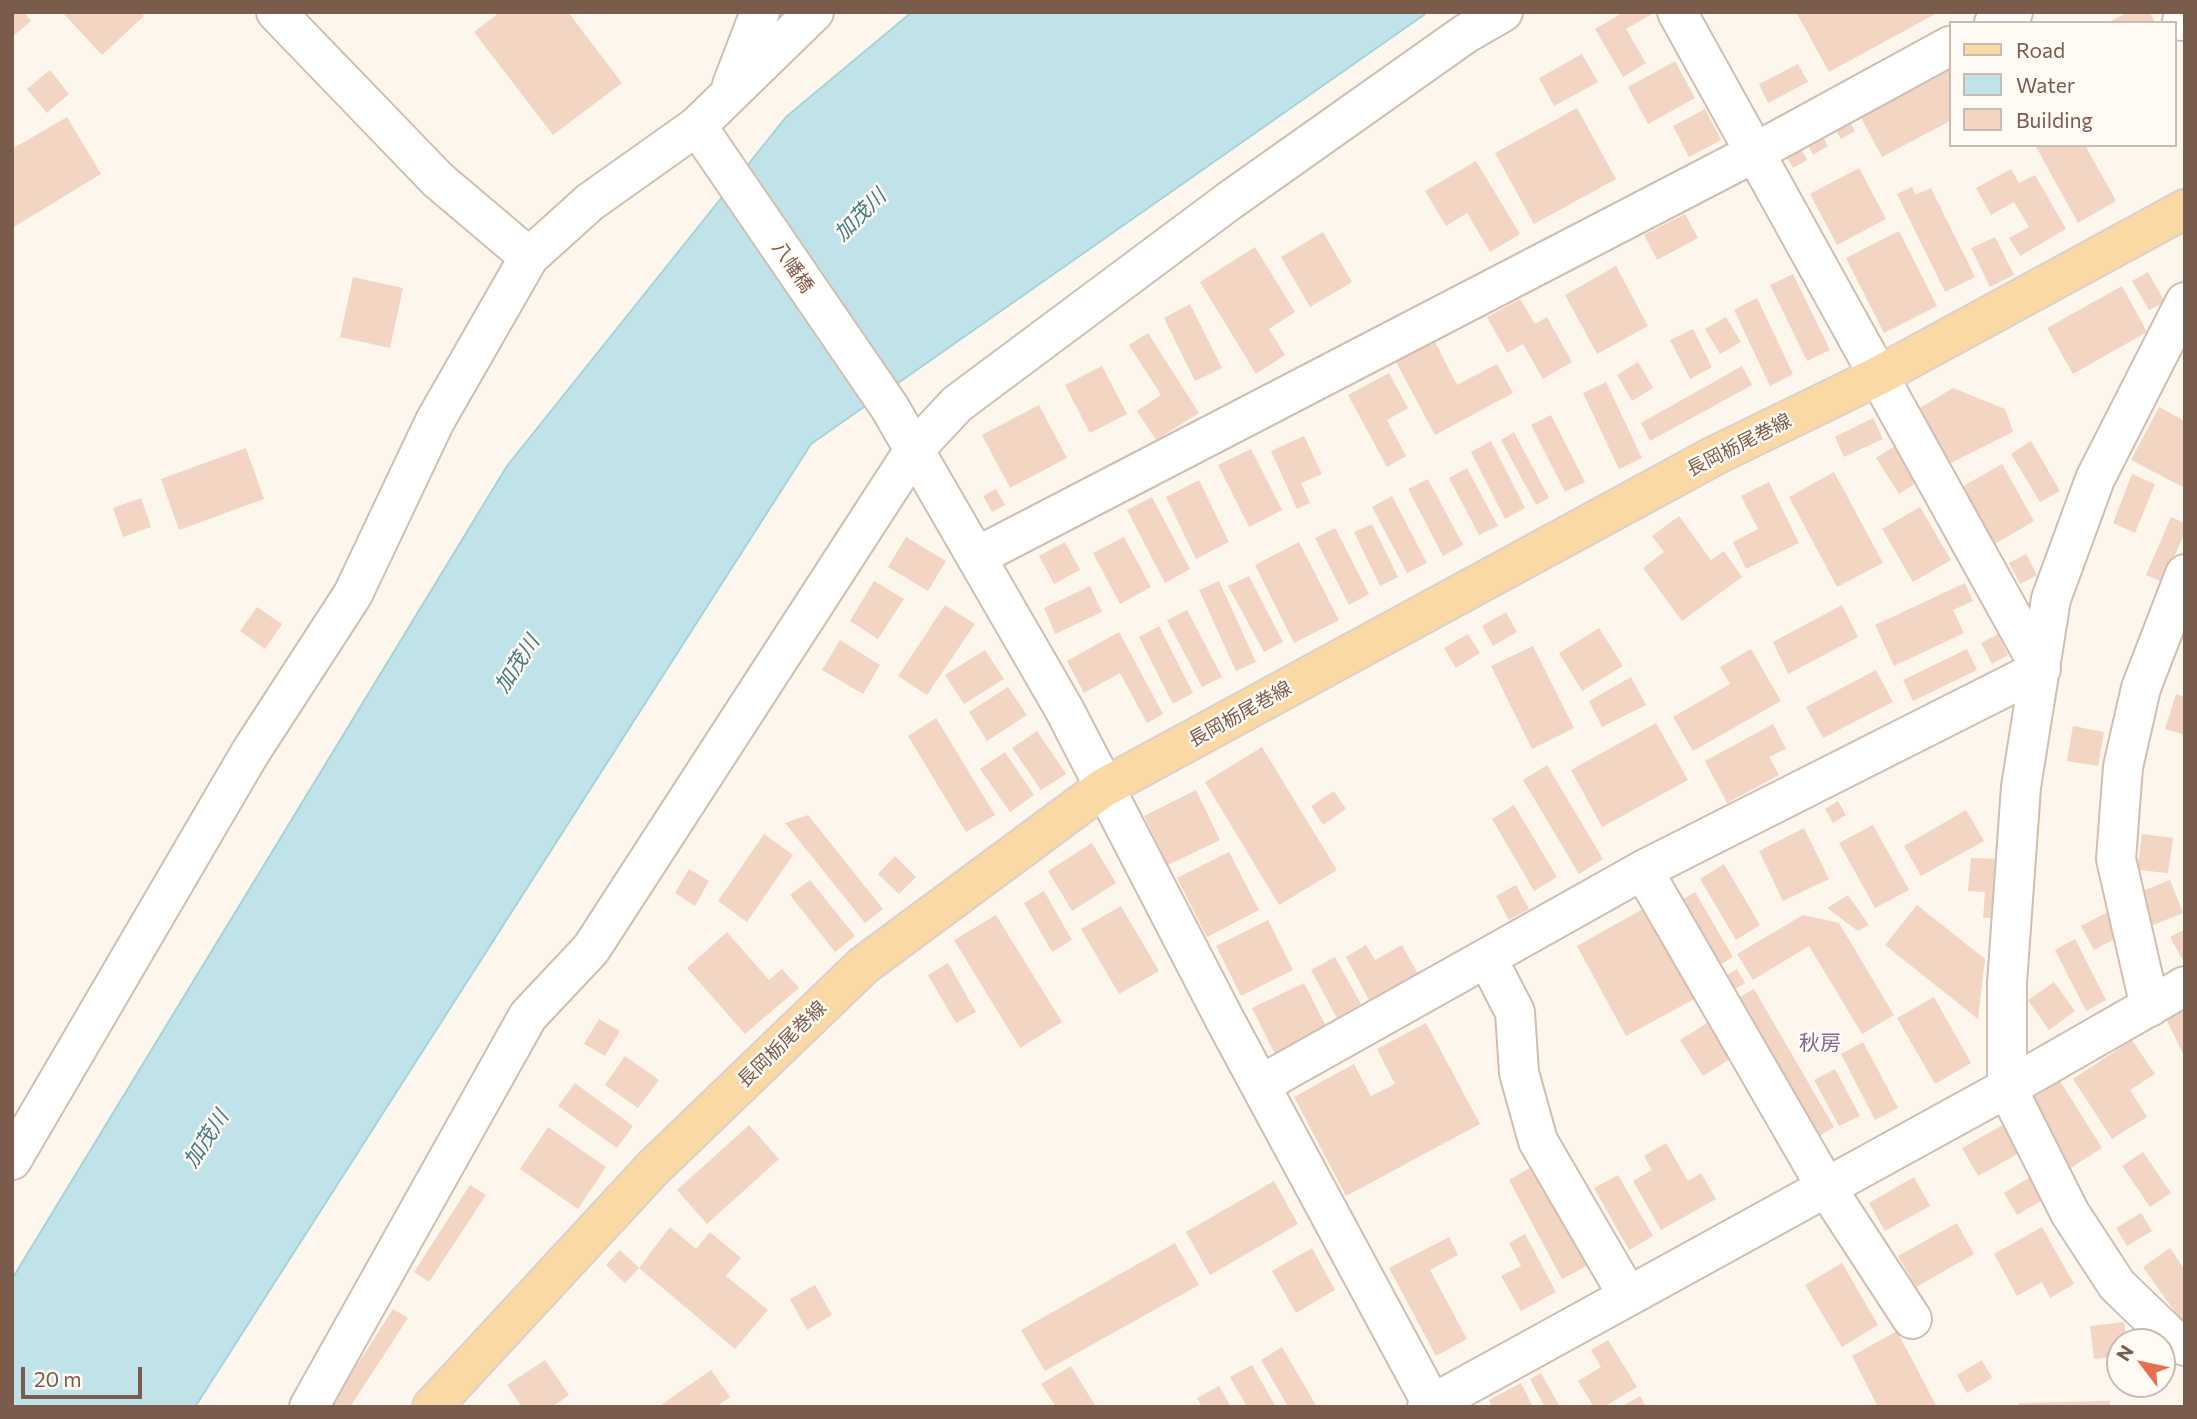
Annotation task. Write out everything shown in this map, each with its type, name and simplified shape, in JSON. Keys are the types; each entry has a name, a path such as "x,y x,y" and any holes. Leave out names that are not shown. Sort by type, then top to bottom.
{"main road":[{"name":"長岡栃尾巻線","path":"432,1407 653,1168 864,965 1103,788 1714,456 1878,376 2185,209"}],"street":[{"path":"276,12 438,180 529,257"},
{"path":"728,96 760,12"},
{"path":"12,1160 250,753 353,594 435,421 529,257 590,202 697,126 814,12"},
{"path":"309,1407 528,1016 591,949 914,450 957,404 1229,201 1465,34 1503,12"},
{"path":"1676,12 2041,669"},
{"path":"1998,21 2014,12"},
{"path":"976,557 1754,153 1948,48"},
{"name":"八幡橋","path":"697,126 890,408 1064,709 1103,788 1430,1405"},
{"path":"2185,302 2095,479 2051,599 2021,788 2007,983 2007,1088 2070,1213 2117,1285 2174,1340 2185,1346"},
{"path":"2150,1007 2116,859 2123,767 2141,688 2185,574"},
{"path":"1260,1085 1643,870 2041,669"},
{"path":"1643,870 1826,1187 1912,1319"},
{"path":"1487,958 1515,1012 1519,1073 1538,1141 1628,1296"},
{"path":"1430,1405 2007,1088 2185,986"}],"water":[{"name":"加茂川","path":"912,12 1428,12 811,444 195,1407 12,1407 12,1279 507,466 786,117"}],"building":[{"path":"12,12 24,12 31,21 12,37"},
{"path":"62,12 141,12 144,16 102,55"},
{"path":"500,12 568,12 622,83 553,135 474,32"},
{"path":"1624,12 1652,14 1626,29 1646,63 1623,77 1595,29"},
{"path":"1796,12 1939,12 1829,72"},
{"path":"2128,12 2150,12 2154,21 2111,21"},
{"path":"1582,54 1598,82 1554,106 1539,78"},
{"path":"1675,61 1695,98 1648,124 1628,87"},
{"path":"1798,64 1808,82 1768,103 1759,84"},
{"path":"1948,69 1948,122 1882,157 1860,116"},
{"path":"50,70 69,94 47,113 27,89"},
{"path":"1577,108 1616,179 1534,224 1495,153"},
{"path":"1705,109 1721,140 1689,157 1673,126"},
{"path":"67,117 101,174 12,228 12,149"},
{"path":"1849,120 1855,131 1841,139 1834,128"},
{"path":"1822,135 1828,146 1813,155 1807,143"},
{"path":"2036,147 2086,147 2116,201 2078,223"},
{"path":"1801,148 1807,160 1793,168 1786,156"},
{"path":"1476,161 1520,234 1490,252 1467,213 1446,226 1425,191"},
{"path":"1859,168 1886,219 1837,245 1810,194"},
{"path":"2011,169 2019,183 2035,175 2066,229 2020,256 2009,238 2029,227 2014,202 1991,215 1976,188"},
{"path":"1912,187 1915,195 1931,188 1975,277 1945,292 1897,194"},
{"path":"1685,214 1698,238 1657,260 1644,235"},
{"path":"1899,231 1937,306 1884,333 1846,258"},
{"path":"1323,232 1352,282 1310,307 1281,257"},
{"path":"1995,237 2014,275 1990,287 1971,248"},
{"path":"1255,247 1295,312 1269,329 1285,355 1256,374 1200,282"},
{"path":"1616,266 1648,326 1597,354 1565,295"},
{"path":"2148,272 2165,302 2149,310 2132,281"},
{"path":"1793,274 1830,350 1807,361 1770,285"},
{"path":"353,277 403,288 390,348 340,337"},
{"path":"2122,286 2147,332 2073,374 2047,328"},
{"path":"1757,298 1793,374 1770,386 1734,310"},
{"path":"1520,299 1535,324 1547,317 1572,362 1543,379 1523,344 1507,353 1487,317"},
{"path":"1190,304 1222,368 1195,381 1164,318"},
{"path":"1726,317 1741,342 1720,354 1705,329"},
{"path":"1693,329 1712,367 1690,379 1670,340"},
{"path":"1148,333 1199,413 1156,440 1137,411 1161,395 1129,345"},
{"path":"1435,342 1457,385 1497,364 1513,393 1435,435 1396,362"},
{"path":"1638,362 1653,388 1632,401 1617,375"},
{"path":"1102,366 1127,414 1090,433 1065,385"},
{"path":"1742,366 1752,385 1650,441 1641,423"},
{"path":"1389,373 1408,408 1387,420 1406,456 1387,467 1348,395"},
{"path":"1606,382 1642,458 1619,469 1583,393"},
{"path":"1953,388 2005,409 2013,432 1949,464 1918,409"},
{"path":"1039,405 1067,458 1010,488 982,435"},
{"path":"2159,407 2185,421 2185,488 2131,460"},
{"path":"1551,415 1585,482 1565,492 1531,425"},
{"path":"1873,418 1883,439 1844,457 1835,437"},
{"path":"1514,432 1549,498 1536,505 1501,440"},
{"path":"1304,436 1322,474 1301,483 1310,503 1297,509 1271,451"},
{"path":"1491,441 1525,508 1505,519 1471,452"},
{"path":"2031,441 2060,491 2040,502 2011,454"},
{"path":"1896,445 1918,482 1899,494 1876,458"},
{"path":"246,448 264,499 179,530 161,479"},
{"path":"1251,449 1282,510 1249,527 1218,465"},
{"path":"2002,464 2034,521 1993,545 1960,488"},
{"path":"1467,468 1498,526 1479,535 1449,478"},
{"path":"1834,472 1883,563 1837,587 1789,497"},
{"path":"2132,474 2155,484 2135,533 2113,523"},
{"path":"1428,479 1463,545 1443,556 1408,489"},
{"path":"1199,480 1229,542 1196,559 1166,497"},
{"path":"1769,482 1799,543 1746,569 1733,542 1758,529 1741,496"},
{"path":"996,489 1005,505 992,512 983,496"},
{"path":"1392,496 1427,563 1407,573 1372,507"},
{"path":"1152,497 1190,569 1165,583 1127,510"},
{"path":"141,498 151,527 123,537 113,508"},
{"path":"1920,507 1951,560 1913,582 1882,529"},
{"path":"1679,516 1711,560 1724,551 1742,577 1682,621 1643,568 1664,552 1652,536"},
{"path":"2171,517 2185,523 2185,532 2163,582 2146,575"},
{"path":"1372,524 1398,577 1380,586 1354,532"},
{"path":"1335,528 1369,594 1349,605 1315,538"},
{"path":"906,537 946,561 928,591 888,567"},
{"path":"1124,537 1151,587 1120,604 1093,553"},
{"path":"1065,542 1080,570 1054,584 1039,556"},
{"path":"1299,542 1339,620 1294,643 1255,565"},
{"path":"2026,554 2037,575 2020,584 2009,563"},
{"path":"1249,576 1283,642 1264,652 1228,586"},
{"path":"874,581 904,599 878,639 850,621"},
{"path":"1219,581 1256,662 1236,671 1199,590"},
{"path":"1965,583 1973,601 1953,610 1964,633 1894,666 1875,625"},
{"path":"1090,586 1102,612 1055,634 1044,608"},
{"path":"945,605 975,624 927,695 898,676"},
{"path":"1842,605 1858,637 1788,674 1773,642"},
{"path":"257,607 282,624 265,649 240,631"},
{"path":"1187,610 1222,677 1202,687 1167,620"},
{"path":"1506,612 1517,632 1493,646 1482,626"},
{"path":"1159,626 1193,693 1173,704 1139,637"},
{"path":"1599,628 1623,666 1582,691 1559,653"},
{"path":"1119,632 1163,714 1147,723 1120,673 1084,693 1067,661"},
{"path":"1468,634 1480,653 1456,668 1444,648"},
{"path":"1998,634 2008,655 1992,664 1981,643"},
{"path":"840,640 880,665 863,694 822,670"},
{"path":"1533,646 1574,728 1532,749 1491,666"},
{"path":"1751,649 1781,701 1693,751 1673,717 1730,684 1720,667"},
{"path":"1967,649 1977,670 1913,701 1903,680"},
{"path":"985,650 1004,679 964,704 945,675"},
{"path":"1876,670 1893,702 1823,738 1806,707"},
{"path":"1631,677 1646,705 1602,727 1589,701"},
{"path":"1008,687 1027,715 987,741 969,712"},
{"path":"2176,694 2185,697 2185,735 2165,729"},
{"path":"936,718 995,815 966,832 908,736"},
{"path":"1656,723 1688,780 1602,827 1571,770"},
{"path":"1773,724 1786,749 1769,757 1779,775 1727,803 1705,761"},
{"path":"2073,726 2104,732 2098,766 2067,761"},
{"path":"1037,731 1066,774 1041,790 1012,748"},
{"path":"1262,747 1337,870 1279,905 1205,782"},
{"path":"1005,752 1034,795 1010,812 980,769"},
{"path":"1547,765 1603,859 1579,874 1523,780"},
{"path":"1196,790 1220,840 1168,865 1144,816"},
{"path":"1334,791 1346,809 1323,825 1311,806"},
{"path":"1838,801 1846,815 1833,823 1825,809"},
{"path":"1514,805 1557,877 1534,891 1492,819"},
{"path":"1966,810 1984,841 1921,876 1904,846"},
{"path":"808,815 883,909 865,923 785,823"},
{"path":"1873,825 1909,890 1875,908 1839,843"},
{"path":"1804,828 1829,879 1783,901 1759,851"},
{"path":"764,834 793,855 747,922 718,901"},
{"path":"2142,834 2173,838 2168,873 2137,870"},
{"path":"1092,843 1116,883 1072,911 1048,871"},
{"path":"1229,852 1259,910 1207,937 1177,878"},
{"path":"895,856 916,877 899,894 878,874"},
{"path":"1971,858 1999,859 1994,918 1983,918 1985,892 1968,891"},
{"path":"1724,864 1760,925 1736,940 1700,879"},
{"path":"689,869 709,881 695,906 675,893"},
{"path":"810,880 855,936 835,952 790,895"},
{"path":"2170,880 2183,913 2153,925 2140,892"},
{"path":"1516,885 1529,909 1509,920 1496,896"},
{"path":"1044,891 1072,940 1052,952 1024,903"},
{"path":"1695,892 1733,957 1718,966 1680,901"},
{"path":"1848,895 1869,925 1858,931 1827,908"},
{"path":"1917,905 1985,959 1978,1019 1885,945"},
{"path":"1121,906 1159,971 1119,994 1081,929"},
{"path":"1648,906 1698,997 1626,1036 1577,946"},
{"path":"2110,911 2122,935 2094,950 2081,926"},
{"path":"996,915 1062,1022 1020,1048 954,940"},
{"path":"1803,915 1839,923 1894,1015 1862,1034 1809,946 1753,980 1737,954"},
{"path":"1268,920 1293,970 1241,996 1216,946"},
{"path":"2185,929 2185,964 2170,937"},
{"path":"727,932 769,980 782,969 799,988 745,1034 687,968"},
{"path":"2075,939 2106,1000 2086,1011 2055,950"},
{"path":"1366,945 1375,960 1402,945 1418,974 1369,1000 1346,957"},
{"path":"1335,957 1361,1004 1337,1018 1311,970"},
{"path":"948,963 976,1012 956,1023 928,975"},
{"path":"1737,969 1745,983 1732,991 1724,977"},
{"path":"2054,982 2075,1011 2049,1030 2028,1000"},
{"path":"1304,983 1329,1032 1277,1058 1252,1008"},
{"path":"1754,989 1834,1127 1816,1138 1736,999"},
{"path":"1934,997 1971,1063 1935,1084 1897,1018"},
{"path":"2185,1010 2185,1058 2166,1019"},
{"path":"599,1019 620,1031 605,1056 584,1044"},
{"path":"1712,1020 1735,1056 1703,1076 1680,1040"},
{"path":"1426,1023 1480,1124 1346,1196 1294,1097 1354,1064 1371,1096 1395,1084 1377,1049"},
{"path":"2132,1040 2155,1074 2130,1090 2147,1117 2112,1139 2073,1079"},
{"path":"1863,1042 1898,1108 1875,1120 1841,1054"},
{"path":"625,1056 659,1080 638,1108 605,1085"},
{"path":"1835,1069 1860,1116 1839,1126 1814,1080"},
{"path":"2060,1081 2102,1148 2069,1169 2028,1101"},
{"path":"575,1083 633,1126 617,1148 558,1106"},
{"path":"2006,1123 2023,1151 1978,1176 1962,1148"},
{"path":"749,1125 779,1159 707,1224 677,1190"},
{"path":"548,1127 606,1167 578,1209 520,1169"},
{"path":"1666,1143 1688,1181 1701,1173 1716,1199 1661,1230 1633,1181 1652,1170 1644,1156"},
{"path":"2143,1152 2171,1193 2150,1207 2122,1166"},
{"path":"1533,1166 1587,1266 1562,1279 1509,1180"},
{"path":"1618,1175 1653,1236 1629,1250 1594,1188"},
{"path":"1914,1177 1930,1206 1885,1231 1869,1203"},
{"path":"2030,1177 2044,1199 2017,1215 2004,1193"},
{"path":"1274,1181 1298,1224 1210,1275 1186,1232"},
{"path":"470,1185 486,1195 429,1282 414,1272"},
{"path":"2141,1213 2152,1231 2127,1246 2116,1228"},
{"path":"1957,1223 1974,1254 1916,1287 1898,1256"},
{"path":"670,1227 696,1249 710,1232 741,1258 726,1276 768,1310 735,1349 639,1268"},
{"path":"2042,1227 2074,1284 2050,1298 2042,1282 2017,1296 1994,1254"},
{"path":"1525,1234 1556,1292 1521,1311 1501,1276 1521,1266 1509,1243"},
{"path":"1449,1237 1458,1255 1430,1270 1467,1339 1436,1356 1389,1268"},
{"path":"1175,1243 1199,1285 1045,1371 1021,1330"},
{"path":"1312,1248 1335,1290 1296,1313 1272,1271"},
{"path":"2170,1248 2185,1270 2185,1326 2143,1267"},
{"path":"620,1250 639,1268 625,1283 606,1265"},
{"path":"1842,1263 1878,1325 1842,1347 1805,1285"},
{"path":"815,1285 832,1315 807,1330 790,1299"},
{"path":"393,1309 408,1318 350,1407 330,1407"},
{"path":"2124,1322 2125,1328 2106,1328 2106,1358 2094,1359 2090,1326"},
{"path":"1897,1331 1937,1407 1878,1407 1852,1356"},
{"path":"1608,1340 1637,1387 1604,1407 1594,1407 1578,1381 1601,1367 1591,1350"},
{"path":"1282,1347 1317,1407 1288,1407 1261,1360"},
{"path":"545,1360 569,1395 552,1407 522,1407 507,1385"},
{"path":"1982,1360 1992,1378 1967,1393 1957,1375"},
{"path":"1252,1365 1276,1407 1247,1407 1230,1377"},
{"path":"1071,1366 1096,1407 1056,1407 1041,1384"},
{"path":"711,1370 730,1397 716,1407 658,1407"},
{"path":"1541,1373 1560,1407 1545,1407 1530,1379"},
{"path":"1521,1383 1533,1407 1492,1407 1489,1400"},
{"path":"1219,1386 1231,1407 1202,1407 1197,1398"},
{"path":"1640,1396 1646,1407 1621,1407"},
{"path":"2110,1401 2110,1407 2019,1407 2019,1403"}],"district":[{"name":"秋房","path":"1820,1043"}]}
